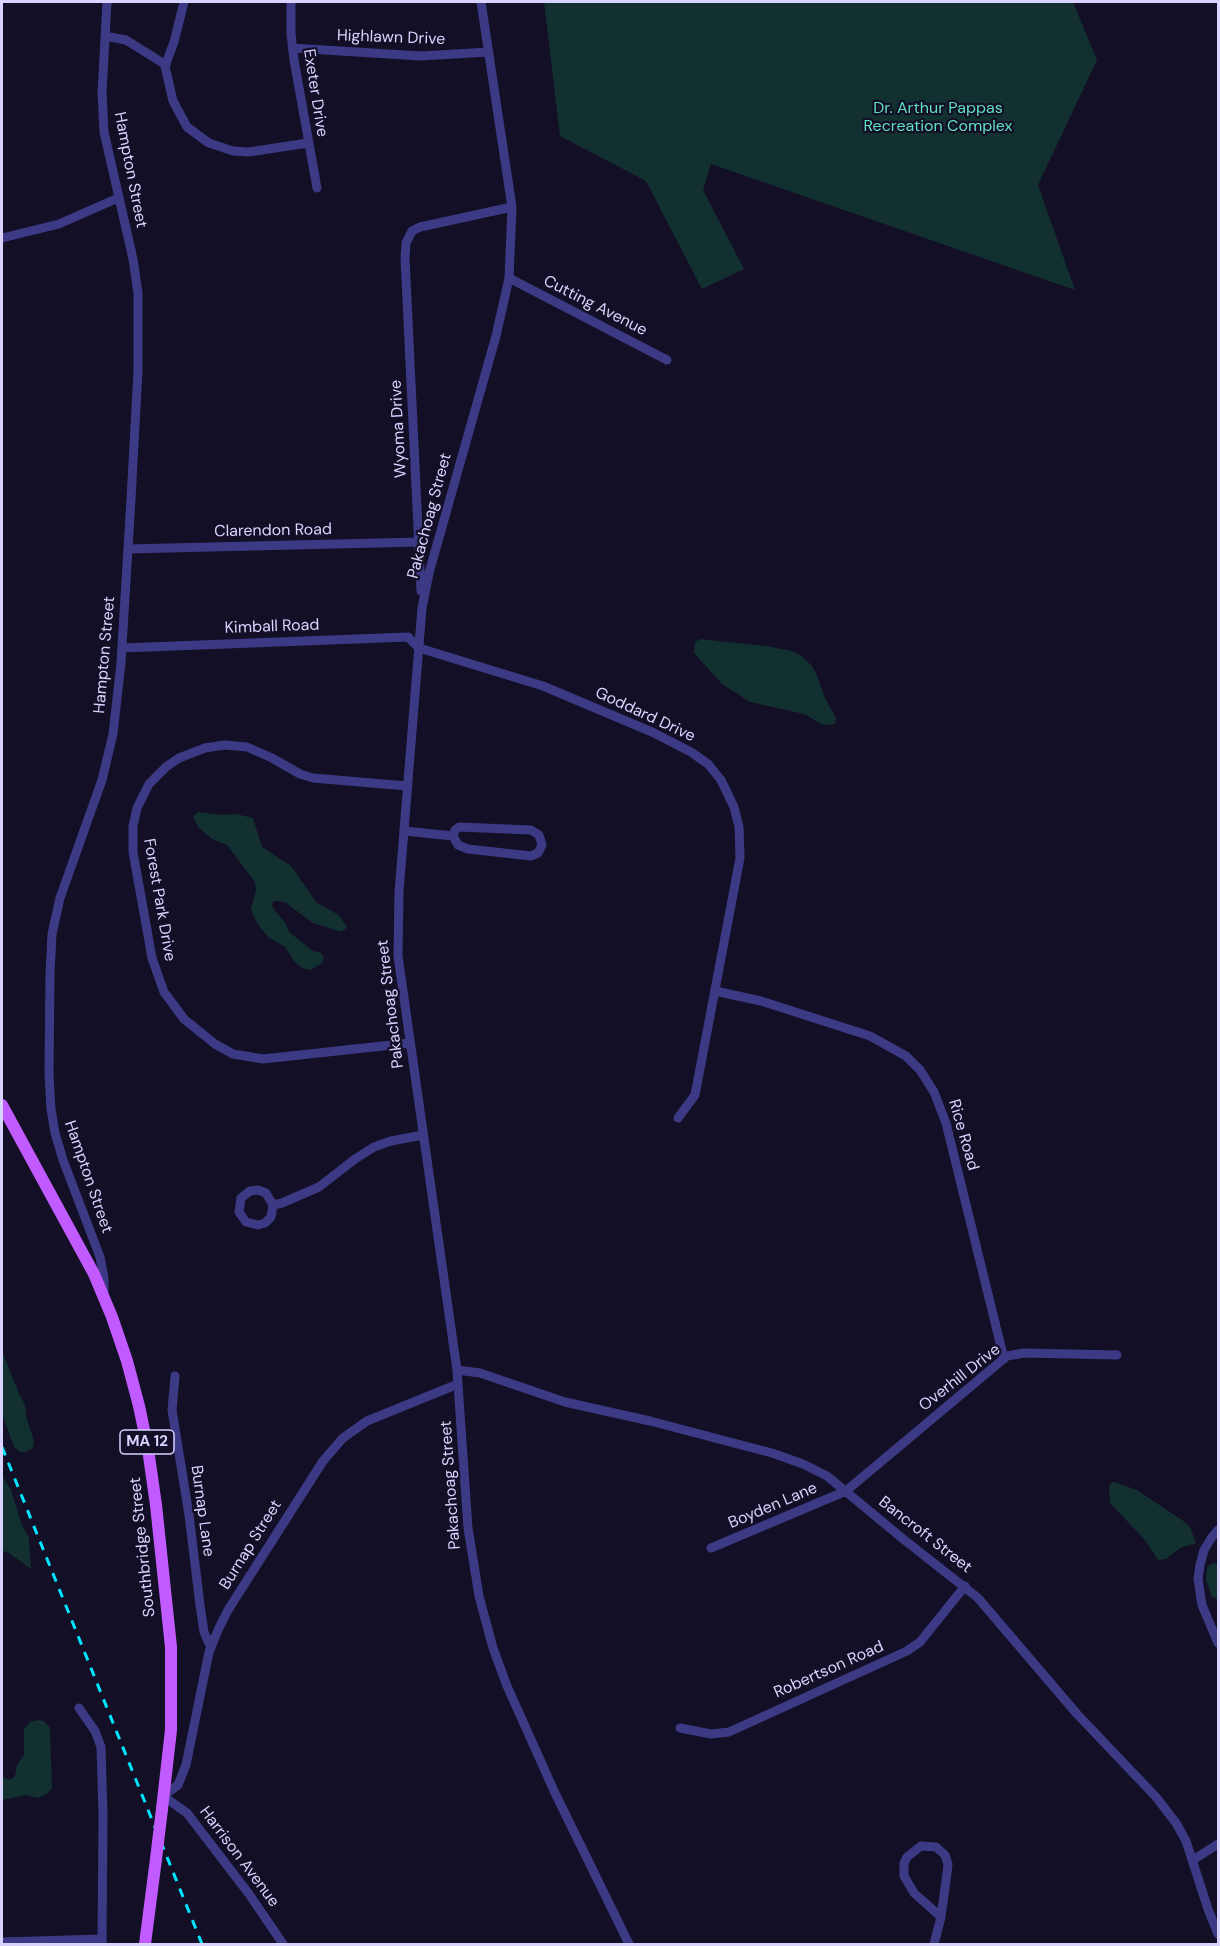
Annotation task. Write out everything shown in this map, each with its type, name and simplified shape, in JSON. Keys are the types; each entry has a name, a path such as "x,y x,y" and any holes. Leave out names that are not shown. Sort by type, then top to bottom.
{"main road":[{"name":"Southbridge Street","path":"2,1105 104,1296 127,1361 148,1449 171,1647 172,1690 171,1730 145,1944"}],"street":[{"name":"Hampton Street","path":"104,1296 104,1278 100,1257 63,1160 51,1109 50,974 52,934 57,906 111,749 122,648 128,549 138,371 138,293 133,259 103,122 102,93 107,2"},
{"path":"184,2 166,65 173,101 187,127 203,139 232,151 283,148 308,143"},
{"name":"Exeter Drive","path":"291,2 292,48 317,188"},
{"name":"Pakachoag Street","path":"481,2 512,207 509,278 496,336 429,573 422,608 397,935 399,967 457,1370 470,1546 479,1596 502,1675 516,1709 629,1944"},
{"path":"105,36 126,40 166,65"},
{"name":"Highlawn Drive","path":"292,48 421,56 489,52"},
{"path":"2,237 59,224 118,198"},
{"name":"Wyoma Drive","path":"422,608 405,248 410,234 420,227 512,207"},
{"name":"Cutting Avenue","path":"509,278 667,360"},
{"name":"Clarendon Road","path":"128,549 419,542"},
{"name":"Kimball Road","path":"122,648 408,637 418,648"},
{"name":"Goddard Drive","path":"418,648 554,691 672,741 700,758 715,772 726,789 739,827 740,848 736,878 695,1095 678,1118"},
{"name":"Forest Park Drive","path":"407,786 313,778 300,774 247,747 224,745 205,748 179,758 149,784 136,808 133,852 152,958 164,992 184,1019 215,1044 243,1057 274,1059 410,1043"},
{"path":"459,827 531,830 539,835 542,845 536,854 520,855 465,848 458,845 453,836 456,828 459,827"},
{"path":"404,831 453,836"},
{"name":"Rice Road","path":"715,991 761,1001 870,1036 906,1056 920,1070 934,1092 946,1123 1004,1359"},
{"path":"273,1205 310,1192 374,1147 423,1135"},
{"name":"Overhill Drive","path":"846,1491 1004,1359 1018,1353 1117,1354"},
{"name":"Bancroft Street","path":"457,1370 480,1373 565,1402 650,1421 780,1455 817,1470 846,1491 983,1603 1077,1714 1161,1804 1183,1835 1218,1934"},
{"name":"Burnap Lane","path":"175,1376 172,1410 189,1515 204,1632 211,1648"},
{"name":"Burnap Street","path":"163,1796 178,1785 186,1765 211,1648 228,1610 314,1474 337,1443 367,1421 458,1384"},
{"name":"Boyden Lane","path":"711,1548 846,1491"},
{"path":"1218,1530 1204,1550 1198,1579 1202,1605 1218,1643"},
{"name":"Robertson Road","path":"680,1728 711,1734 729,1732 907,1651 920,1642 965,1586"},
{"path":"2,1942 101,1941 103,1815 101,1747 95,1731 79,1707"},
{"name":"Harrison Avenue","path":"163,1796 187,1812 284,1944"},
{"path":"1193,1860 1218,1844"},
{"path":"934,1944 941,1917 947,1860 936,1847 921,1846 906,1857 904,1876 914,1893 941,1917"}],"green space":[{"name":"Dr. Arthur Pappas Recreation Complex","path":"544,2 1073,2 1097,60 1038,185 1075,290 711,164 703,190 744,269 702,289 646,181 560,136"},
{"path":"700,639 766,646 792,651 802,656 812,666 818,678 825,698 836,718 835,724 823,725 804,714 750,702 722,684 694,653 695,642"},
{"path":"198,812 236,814 253,818 262,847 291,866 317,903 339,915 347,927 342,932 313,923 286,903 274,901 272,904 289,932 313,951 321,953 324,957 322,963 311,970 302,968 294,961 285,947 268,937 257,923 251,909 256,890 255,882 227,845 212,839 199,828 193,817"},
{"path":"2,1351 25,1404 26,1416 34,1441 33,1448 26,1452 20,1452 14,1447 2,1414"},
{"path":"2,1475 11,1490 22,1525 29,1538 31,1569 6,1551 2,1553"},
{"path":"1114,1482 1137,1490 1182,1520 1190,1527 1196,1543 1180,1548 1166,1559 1158,1560 1145,1540 1110,1503 1109,1487"},
{"path":"1213,1563 1218,1564 1218,1599 1212,1597 1206,1580 1207,1567"},
{"path":"44,1721 50,1728 52,1788 47,1794 38,1798 26,1795 2,1800 2,1777 10,1780 15,1776 17,1765 24,1755 24,1729 30,1722"}],"railway":[{"path":"2,1447 202,1944"}]}
